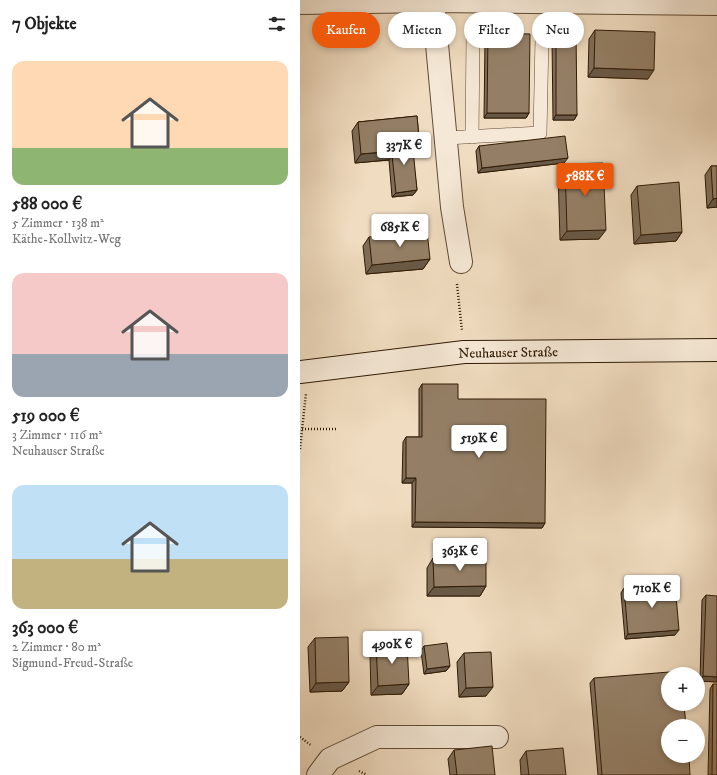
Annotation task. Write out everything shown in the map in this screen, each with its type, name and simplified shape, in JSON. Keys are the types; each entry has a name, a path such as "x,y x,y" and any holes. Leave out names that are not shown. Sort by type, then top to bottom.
{"street":[{"path":"433,1 452,207 461,262"},
{"path":"300,3 433,1 717,4"},
{"name":"Neuhauser Straße","path":"304,372 464,352 717,350"},
{"path":"318,775 330,759 377,737 497,737"}],"lane":[{"path":"472,136 473,48"},
{"path":"446,138 540,133 542,48"}],"path":[{"path":"461,262 456,278 464,352"},
{"path":"300,449 304,372"},
{"path":"302,429 338,429"}],"building":[{"path":"595,30 655,32 654,70 594,68"},
{"path":"524,34 530,34 529,113 487,113 488,48 524,48"},
{"path":"556,48 576,48 577,115 556,115"},
{"path":"417,116 420,149 416,149 415,135 394,137 395,151 361,154 358,122"},
{"path":"565,136 568,158 482,168 479,146"},
{"path":"412,139 417,190 396,193 392,155 395,151 394,141"},
{"path":"603,163 606,230 567,231 565,164"},
{"path":"711,166 717,166 717,198 713,199"},
{"path":"679,182 682,232 641,235 637,186"},
{"path":"427,231 430,259 372,265 369,237"},
{"path":"422,384 458,384 458,399 546,399 545,523 415,522 416,478 406,478 406,437 422,437"},
{"path":"433,558 486,558 486,586 434,587"},
{"path":"675,584 679,630 628,634 624,588"},
{"path":"706,595 717,596 717,677 705,676 705,667 703,667"},
{"path":"348,637 349,682 316,683 315,638"},
{"path":"447,643 450,666 427,669 424,646"},
{"path":"407,645 409,684 378,686 376,646"},
{"path":"491,652 493,687 466,688 464,653"},
{"path":"661,673 661,711 685,711 685,719 661,719 661,763 689,763 690,775 602,775 594,678"},
{"path":"713,684 717,684 717,775 712,775"},
{"path":"492,746 495,775 457,775 454,750"},
{"path":"563,748 566,775 529,775 526,751"}]}
